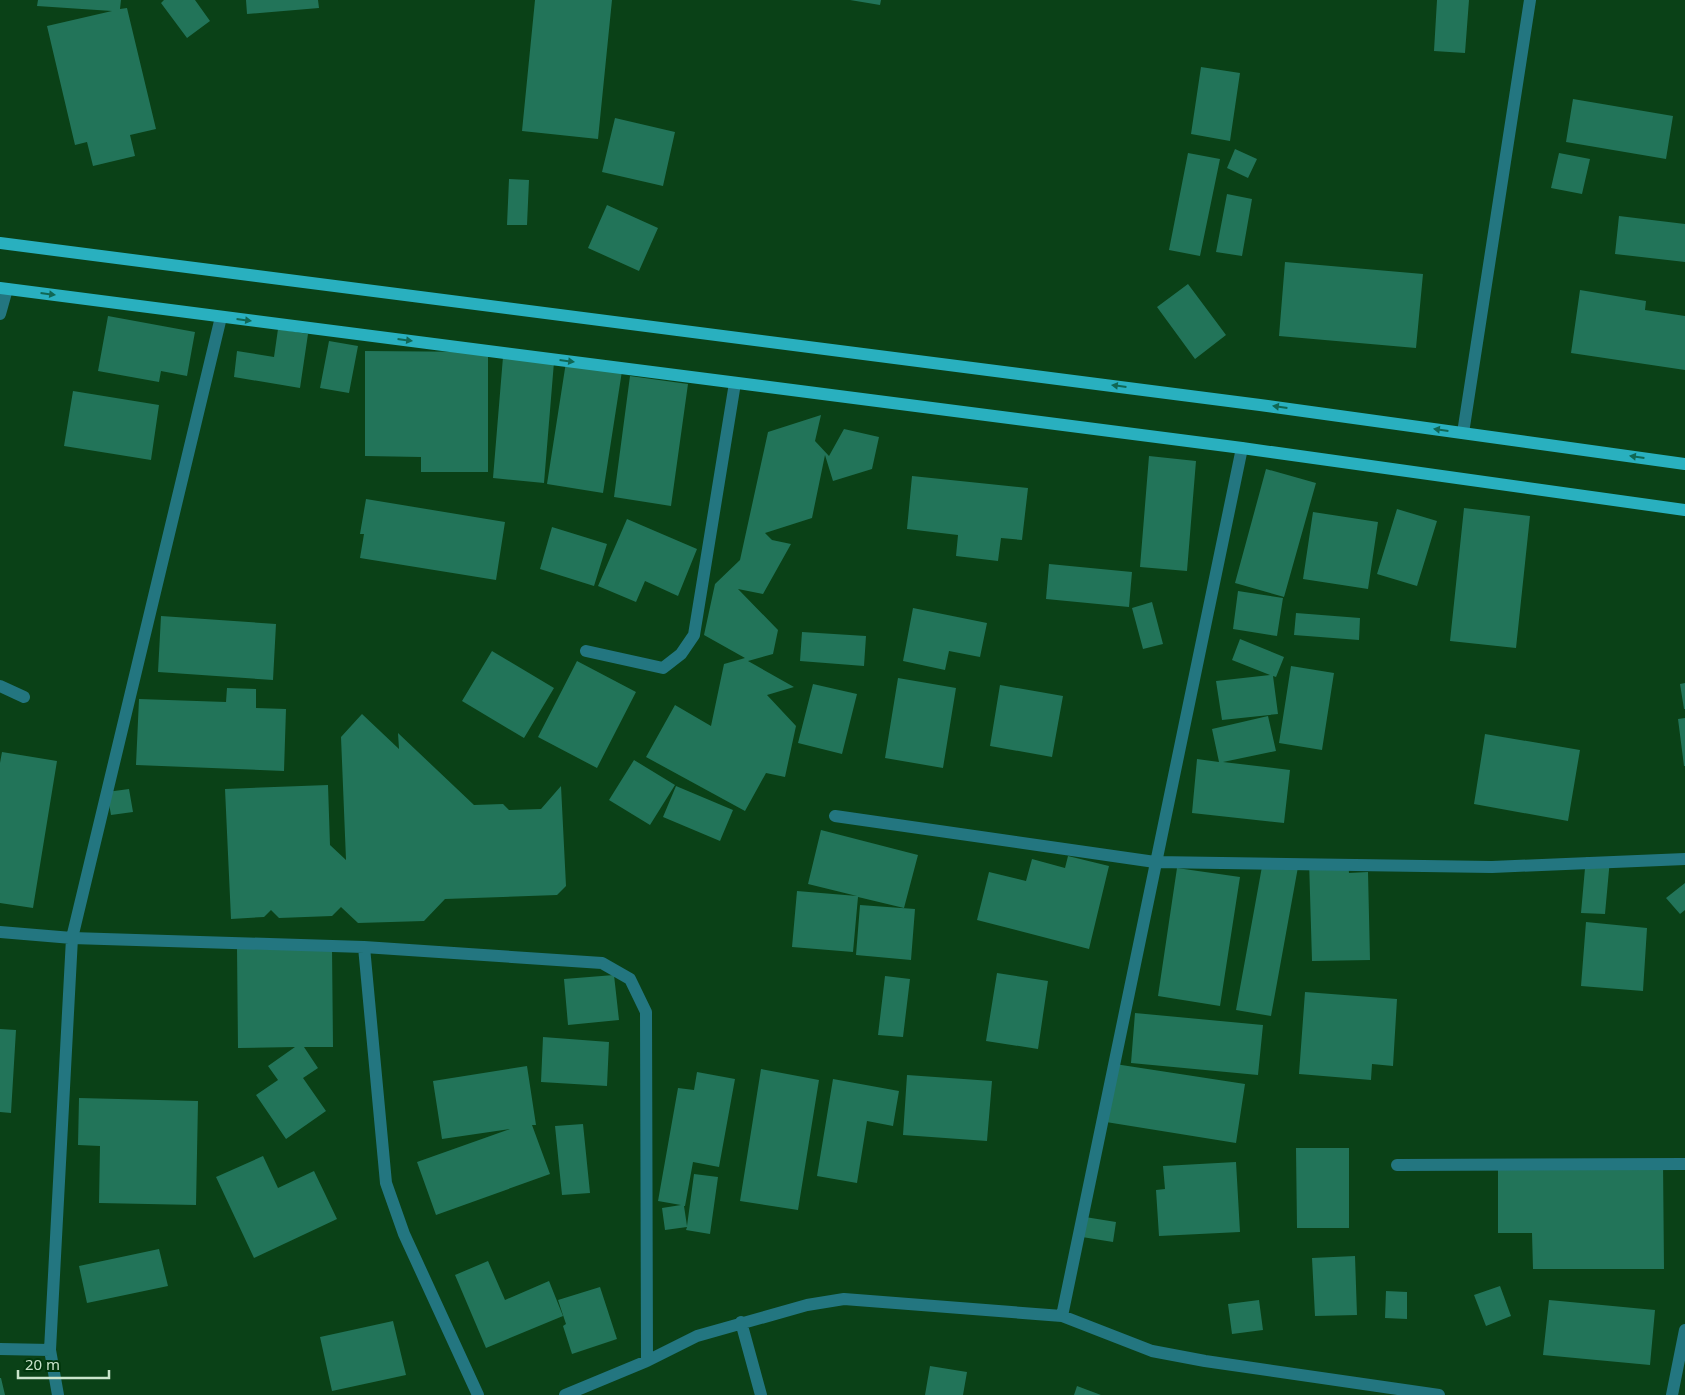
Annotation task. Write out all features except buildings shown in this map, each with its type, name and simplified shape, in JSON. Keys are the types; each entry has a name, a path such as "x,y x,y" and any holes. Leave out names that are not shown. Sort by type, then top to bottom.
{"main road":[{"path":"0,243 1260,404 1685,464"},
{"path":"4,289 1242,448 1685,510"}],"street":[{"path":"1463,433 1530,0"},
{"path":"0,314 4,289"},
{"path":"58,1395 50,1350 72,938 221,317"},
{"path":"586,651 663,668 681,654 694,635 735,383"},
{"path":"1062,1316 1242,448"},
{"path":"0,686 24,697"},
{"path":"835,816 1155,862 1492,868 1685,859"},
{"path":"0,932 72,938 364,948 602,963 630,979 646,1012 647,1361"},
{"path":"364,948 386,1183 404,1234 478,1395"},
{"path":"1397,1165 1685,1164"},
{"path":"565,1395 647,1361 696,1336 807,1305 844,1299 1062,1316 1152,1351 1205,1361 1439,1395"},
{"path":"741,1322 761,1395"},
{"path":"1672,1395 1685,1330"},
{"path":"0,1348 50,1350"}]}
